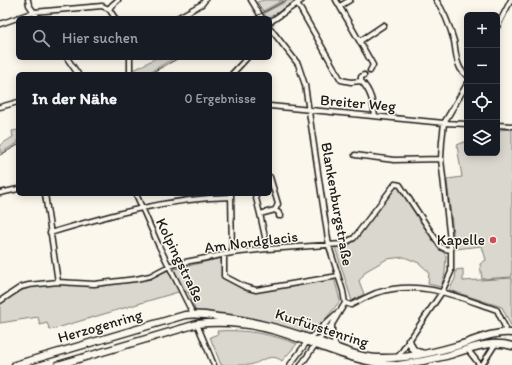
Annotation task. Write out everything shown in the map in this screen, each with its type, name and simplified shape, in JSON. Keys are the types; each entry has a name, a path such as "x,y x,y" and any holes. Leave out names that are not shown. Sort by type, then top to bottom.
{"main road":[{"path":"193,314 197,324"},
{"name":"Kurfürstenring","path":"193,314 258,322 371,362 397,365 428,361 496,343 512,346"},
{"name":"Herzogenring","path":"15,365 185,315 193,314"},
{"name":"Kurfürstenring","path":"197,324 220,323 257,327 309,340"},
{"name":"Herzogenring","path":"58,365 197,324"},
{"path":"496,343 504,332"},
{"name":"Kurfürstenring","path":"317,343 337,347 372,358 398,357 423,354 504,332 512,333"},
{"path":"409,340 410,346 413,350 423,354"},
{"path":"397,365 398,357"}],"street":[{"path":"28,0 29,5 37,16"},
{"path":"102,6 103,0"},
{"path":"109,9 118,0"},
{"path":"181,16 202,4 205,0"},
{"path":"251,0 261,16"},
{"path":"272,21 302,0"},
{"path":"336,0 373,64 370,71"},
{"path":"340,6 350,0"},
{"path":"436,0 441,7 454,41 455,52 464,74"},
{"path":"500,22 511,0"},
{"path":"297,3 341,80 351,82 361,81"},
{"path":"23,16 34,12 102,6 109,9 114,16"},
{"path":"0,24 16,18"},
{"path":"360,41 384,25"},
{"name":"Blankenburgstraße","path":"272,34 298,64 305,85 328,246 343,292 345,303"},
{"path":"68,60 77,72"},
{"path":"130,60 130,72"},
{"path":"234,72 245,60"},
{"path":"361,81 364,75"},
{"path":"361,81 372,99 375,116"},
{"path":"398,357 442,292 451,272 452,250 442,159 442,141 444,123 464,89"},
{"path":"0,107 16,103"},
{"name":"Breiter Weg","path":"272,106 309,111 464,124"},
{"path":"500,125 512,126"},
{"path":"355,155 394,160 442,159"},
{"path":"260,214 275,210 278,204 272,184"},
{"name":"Am Nordglacis","path":"0,301 21,287 58,282 94,284 136,279 150,276 169,266 232,253 342,244 354,238 395,184 400,185 441,247 452,250"},
{"path":"0,193 16,189"},
{"path":"45,196 58,282"},
{"name":"Kolpingstraße","path":"137,196 193,314"},
{"path":"50,232 165,202 220,196"},
{"path":"231,196 232,253"},
{"path":"255,196 266,237 267,249"},
{"path":"275,210 279,213 279,216 281,216"},
{"path":"224,255 224,276 251,290 271,288 338,276"},
{"path":"301,365 333,324 345,303 351,305 375,293 401,288 428,288 497,310 505,327 504,332"},
{"path":"290,365 309,340 342,309"},
{"path":"197,324 214,365"},
{"path":"333,324 331,329 332,336 337,347"},
{"path":"468,350 481,365 496,343"}],"shaded area":[{"path":"264,0 283,0 263,11 257,2"},
{"path":"289,0 298,0 272,16 266,16 264,13"},
{"path":"152,60 171,60 150,72 134,72 134,70"},
{"path":"512,129 512,277 482,279 480,264 486,260 482,246 455,249 447,181 448,179 462,177 457,145 464,142 464,156 500,156 500,130"},
{"path":"16,130 16,144 0,153 0,145 13,137 12,131"},
{"path":"397,185 446,256 445,273 441,287 428,284 429,272 419,263 404,257 387,259 366,271 359,281 364,294 352,301 335,247 348,247"},
{"path":"221,258 223,276 256,291 296,286 334,277 340,301 310,335 257,320 196,312 188,292 178,292 50,330 47,323 40,325 38,317 0,323 0,304 15,293 34,286 58,283 95,285 151,278 167,271"},
{"path":"463,269 463,281 512,278 512,328 502,307 449,290 455,279 456,270"},
{"path":"217,331 258,333 278,337 297,344 282,361 274,357 266,358 250,365 221,365 210,337 218,334"}],"railway":[{"path":"257,16 286,0"},
{"path":"153,72 175,60"},
{"path":"0,155 16,146"}],"place":[{"name":"Kapelle","path":"493,240"}]}
